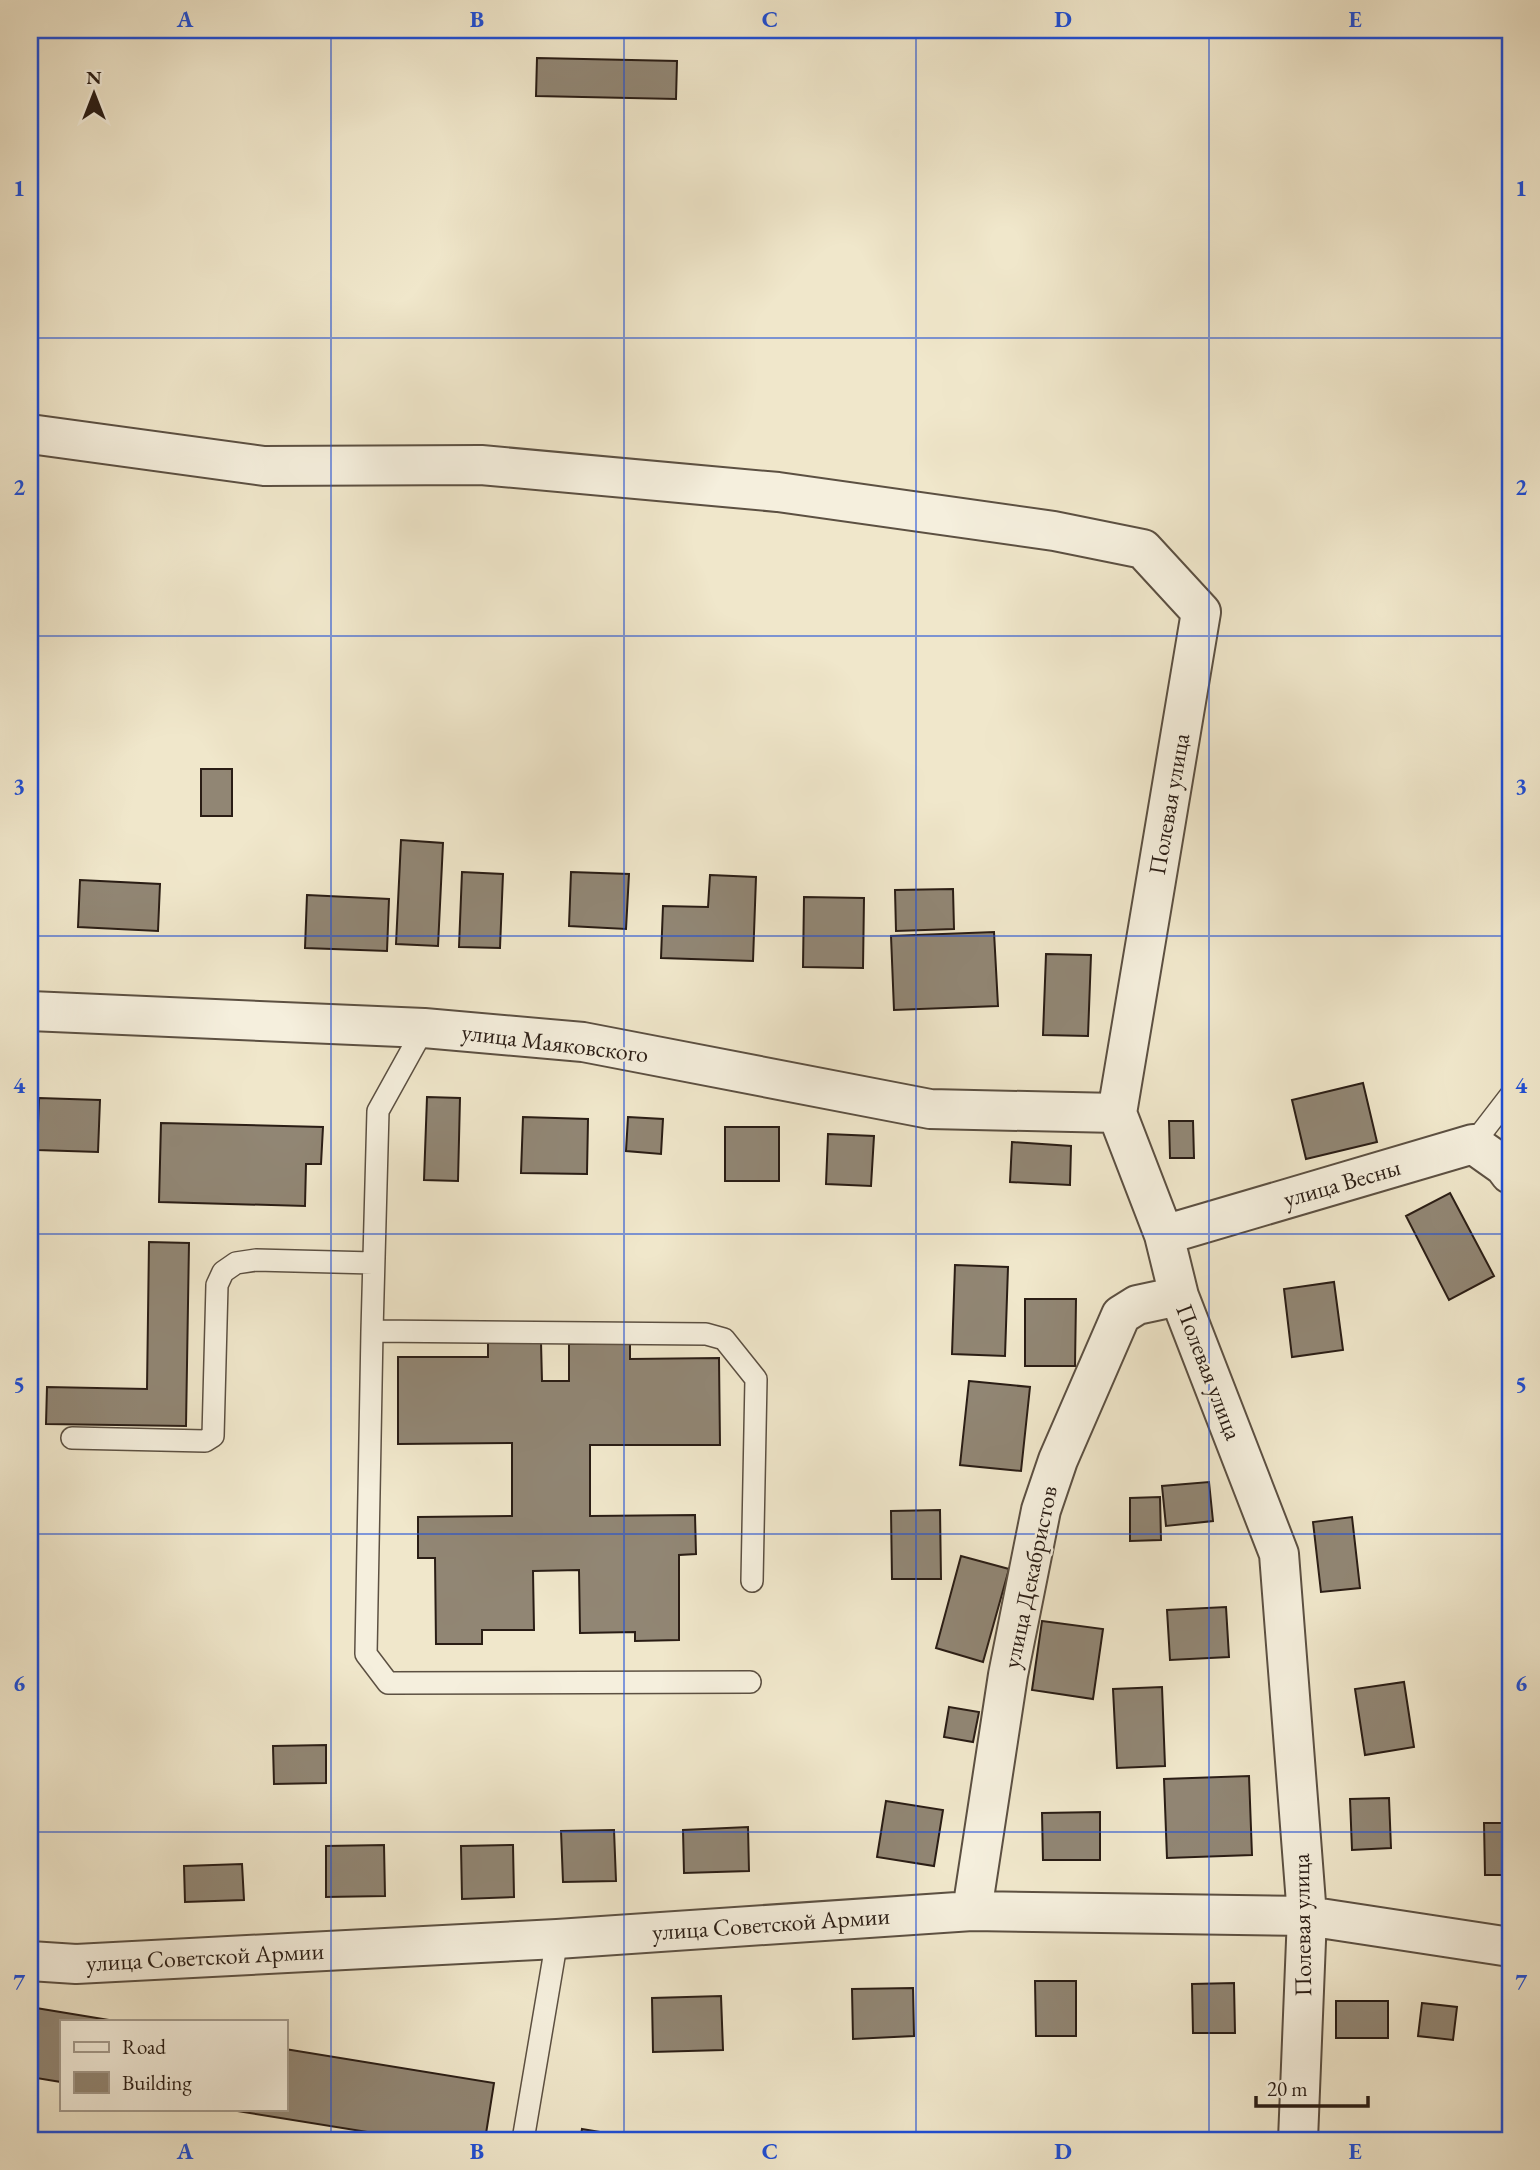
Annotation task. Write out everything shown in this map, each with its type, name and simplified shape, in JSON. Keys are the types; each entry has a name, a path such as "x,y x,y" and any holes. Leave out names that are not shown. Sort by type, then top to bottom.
{"street":[{"name":"Полевая улица","path":"30,434 264,466 481,465 751,490 1054,531 1143,549 1201,612 1117,1113 1164,1235 1179,1296 1279,1554 1307,1916 1298,2140"},
{"name":"улица Маяковского","path":"30,1011 424,1028 583,1042 930,1109 1117,1113"},
{"path":"1474,1144 1504,1166 1510,1174"},
{"name":"улица Весны","path":"1164,1235 1474,1144"},
{"name":"улица Декабристов","path":"972,1911 1009,1675 1041,1510 1049,1485 1121,1315 1137,1306 1179,1296"},
{"name":"улица Советской Армии","path":"30,1961 76,1964 557,1939 972,1911 1307,1916 1510,1947"}],"lane":[{"path":"424,1028 378,1111 366,1654 388,1684 750,1682"},
{"path":"1474,1144 1510,1096"},
{"path":"72,1438 205,1441 213,1436 216,1285 223,1272 236,1263 256,1260 373,1263"},
{"path":"372,1331 706,1334 724,1339 755,1380 752,1581"},
{"path":"523,2140 557,1939"}],"building":[{"path":"537,58 677,61 676,99 536,96"},
{"path":"201,769 232,769 232,816 201,816"},
{"path":"401,840 443,843 438,946 396,944"},
{"path":"462,872 503,874 500,948 459,947"},
{"path":"571,872 629,874 626,929 569,926"},
{"path":"710,875 756,877 753,961 661,958 663,906 708,907"},
{"path":"80,880 160,884 158,931 78,927"},
{"path":"953,889 954,929 896,931 895,890"},
{"path":"307,895 389,899 387,951 305,948"},
{"path":"804,897 864,898 863,968 803,967"},
{"path":"994,932 998,1006 894,1010 891,936"},
{"path":"1046,954 1091,955 1088,1036 1043,1035"},
{"path":"1363,1083 1377,1142 1306,1159 1292,1100"},
{"path":"427,1097 460,1098 458,1181 424,1180"},
{"path":"39,1098 100,1100 98,1152 37,1150"},
{"path":"523,1117 588,1119 587,1174 521,1173"},
{"path":"628,1117 663,1119 661,1154 626,1151"},
{"path":"1169,1121 1193,1121 1194,1158 1170,1158"},
{"path":"161,1123 323,1127 321,1164 306,1164 305,1206 159,1202"},
{"path":"725,1127 779,1127 779,1181 725,1181"},
{"path":"828,1134 874,1136 871,1186 826,1184"},
{"path":"1012,1142 1071,1146 1070,1185 1010,1182"},
{"path":"1450,1193 1494,1276 1449,1300 1406,1216"},
{"path":"149,1242 189,1243 186,1426 46,1424 47,1387 147,1389"},
{"path":"955,1265 1008,1267 1005,1356 952,1354"},
{"path":"1334,1282 1343,1350 1292,1357 1284,1289"},
{"path":"1025,1299 1076,1299 1075,1366 1025,1366"},
{"path":"541,1342 542,1381 569,1381 569,1344 630,1344 630,1359 719,1358 720,1445 590,1445 590,1516 695,1515 696,1554 679,1555 679,1640 635,1641 635,1632 580,1633 579,1570 533,1571 534,1630 482,1630 482,1644 436,1644 435,1558 418,1558 418,1517 512,1516 512,1443 398,1444 398,1357 488,1357 488,1343"},
{"path":"969,1381 1030,1387 1021,1471 960,1465"},
{"path":"1209,1482 1213,1521 1166,1526 1162,1486"},
{"path":"1160,1497 1161,1540 1130,1541 1130,1498"},
{"path":"940,1510 941,1579 892,1579 891,1511"},
{"path":"1352,1517 1360,1588 1321,1592 1313,1522"},
{"path":"961,1556 1009,1569 983,1662 936,1648"},
{"path":"1226,1607 1229,1657 1170,1660 1167,1610"},
{"path":"1042,1621 1103,1629 1093,1699 1032,1690"},
{"path":"1404,1682 1414,1747 1365,1755 1355,1689"},
{"path":"1162,1687 1165,1766 1117,1768 1113,1689"},
{"path":"949,1707 979,1712 973,1742 944,1737"},
{"path":"326,1745 326,1783 274,1784 273,1746"},
{"path":"1249,1776 1252,1855 1167,1858 1164,1779"},
{"path":"1389,1798 1391,1848 1352,1850 1350,1799"},
{"path":"886,1801 943,1810 934,1866 877,1857"},
{"path":"1100,1812 1100,1860 1043,1860 1042,1813"},
{"path":"1484,1823 1510,1823 1510,1875 1485,1875"},
{"path":"748,1827 749,1871 684,1873 683,1830"},
{"path":"614,1830 616,1881 563,1882 561,1831"},
{"path":"384,1845 385,1896 326,1897 326,1846"},
{"path":"513,1845 514,1897 462,1899 461,1846"},
{"path":"242,1864 244,1900 185,1902 184,1866"},
{"path":"1035,1981 1076,1981 1076,2036 1036,2036"},
{"path":"1234,1983 1235,2033 1193,2033 1192,1984"},
{"path":"913,1988 914,2036 853,2039 852,1989"},
{"path":"721,1996 723,2050 653,2052 652,1998"},
{"path":"1336,2001 1388,2001 1388,2038 1336,2038"},
{"path":"1422,2003 1457,2007 1453,2040 1418,2036"},
{"path":"30,2007 109,2020 60,2020 60,2082 30,2077"},
{"path":"287,2049 494,2083 485,2140 417,2140 231,2110 287,2110"},
{"path":"582,2129 648,2140 580,2140"}]}
